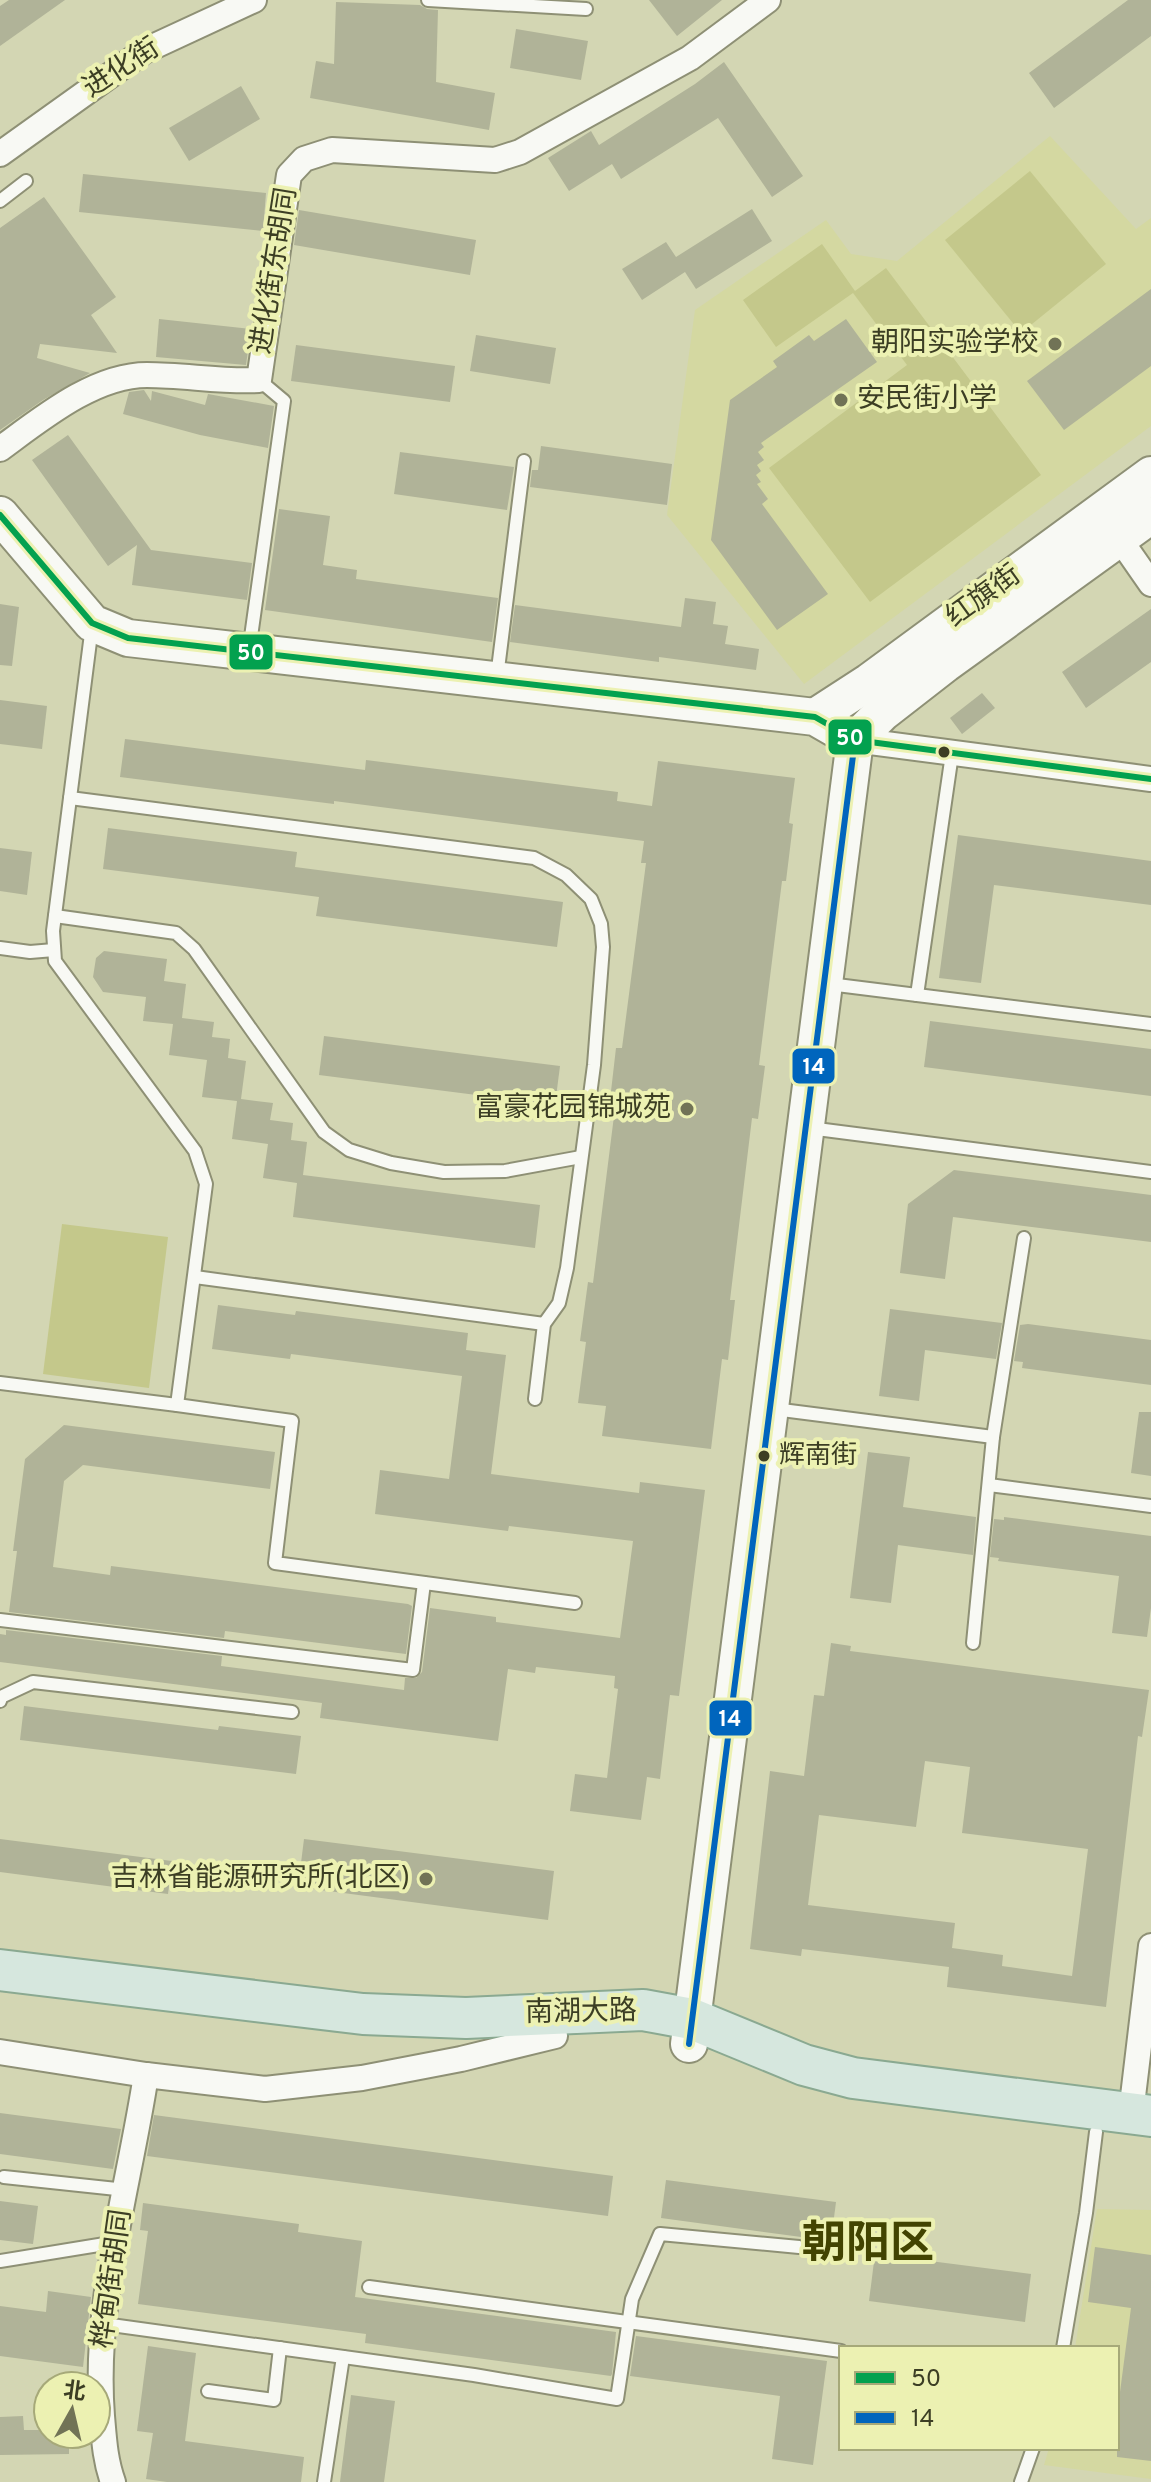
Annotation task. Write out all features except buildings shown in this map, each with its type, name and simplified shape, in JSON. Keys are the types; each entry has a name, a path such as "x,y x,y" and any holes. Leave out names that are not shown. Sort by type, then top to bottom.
{"main road":[{"name":"南湖大路","path":"0,1970 363,2014 466,2018 643,2010 690,2031 802,2091 862,2104 1096,2132 1144,2123"},
{"name":"南湖大路","path":"0,1995 337,2037 455,2043 690,2031 853,2078 1144,2123"}],"street":[{"name":"进化街","path":"0,154 144,51 254,0"},
{"name":"进化街东胡同","path":"0,449 56,407 113,380 145,375 259,380 289,175 304,159 332,150 495,160 520,152 690,58 768,0"},
{"name":"红旗街","path":"815,717 869,682 1151,475"},
{"path":"0,515 92,623 128,638 815,717 855,740 1151,779"},
{"name":"红旗街","path":"855,740 882,713 945,664 1151,515"},
{"path":"1119,538 1151,584"},
{"path":"690,2031 855,740"},
{"path":"1144,2123 1151,1946"},
{"path":"0,2052 146,2075 265,2089 362,2078 461,2059 555,2036"},
{"name":"桦甸街胡同","path":"113,2482 105,2461 99,2381 104,2324 146,2075"}],"lane":[{"path":"428,0 586,9"},
{"path":"0,201 26,181"},
{"path":"249,652 284,401 259,380"},
{"path":"496,680 524,461"},
{"path":"92,623 55,916 55,961 195,1151 206,1184 177,1405"},
{"path":"917,995 952,754"},
{"path":"70,798 534,858 566,875 591,899 601,924 603,947 594,1065 567,1268 559,1303 544,1324 535,1399"},
{"path":"55,916 176,933 194,949 324,1132 349,1150 391,1163 444,1172 505,1171 581,1157"},
{"path":"0,948 30,952 54,950"},
{"path":"824,984 1151,1024"},
{"path":"805,1128 1151,1172"},
{"path":"973,1643 993,1437 1024,1238"},
{"path":"195,1277 544,1324"},
{"path":"0,1383 292,1421 275,1563 575,1603"},
{"path":"771,1409 993,1437"},
{"path":"989,1485 1151,1506"},
{"path":"0,1620 413,1670 424,1583"},
{"path":"0,1701 1,1697 33,1682 292,1712"},
{"path":"1063,2346 1096,2132"},
{"path":"4,2177 126,2190"},
{"path":"104,2324 474,2375 617,2399 632,2299 660,2234 799,2247"},
{"path":"0,2261 117,2242"},
{"path":"369,2287 839,2351"},
{"path":"208,2391 274,2400 280,2348"},
{"path":"324,2482 343,2357"},
{"path":"1021,2482 1032,2450"}],"shaded area":[{"name":"安民街小学","path":"1050,136 1136,229 1151,218 1151,426 804,684 667,515 695,310 826,220 851,254 897,261"},
{"path":"1030,171 1106,264 1021,333 945,240"},
{"path":"822,244 855,291 886,268 1041,475 870,602 769,468 907,365 853,293 776,347 743,300"},
{"path":"62,1224 168,1237 149,1388 43,1374"},
{"path":"1097,2209 1151,2210 1151,2479 1044,2465 1048,2450 1119,2450 1119,2346 1075,2346"}],"transit line":[{"name":"50","path":"0,515 92,623 128,638 815,717 855,740 1151,779"},
{"name":"14","path":"689,2044 855,740"}],"place":[{"name":"朝阳实验学校","path":"1055,344"},
{"name":"安民街小学","path":"841,400"},
{"name":"富豪花园锦城苑","path":"687,1109"},
{"name":"辉南街","path":"764,1456"},
{"name":"吉林省能源研究所(北区)","path":"426,1879"}],"district":[{"name":"朝阳区","path":"868,2246"}]}
